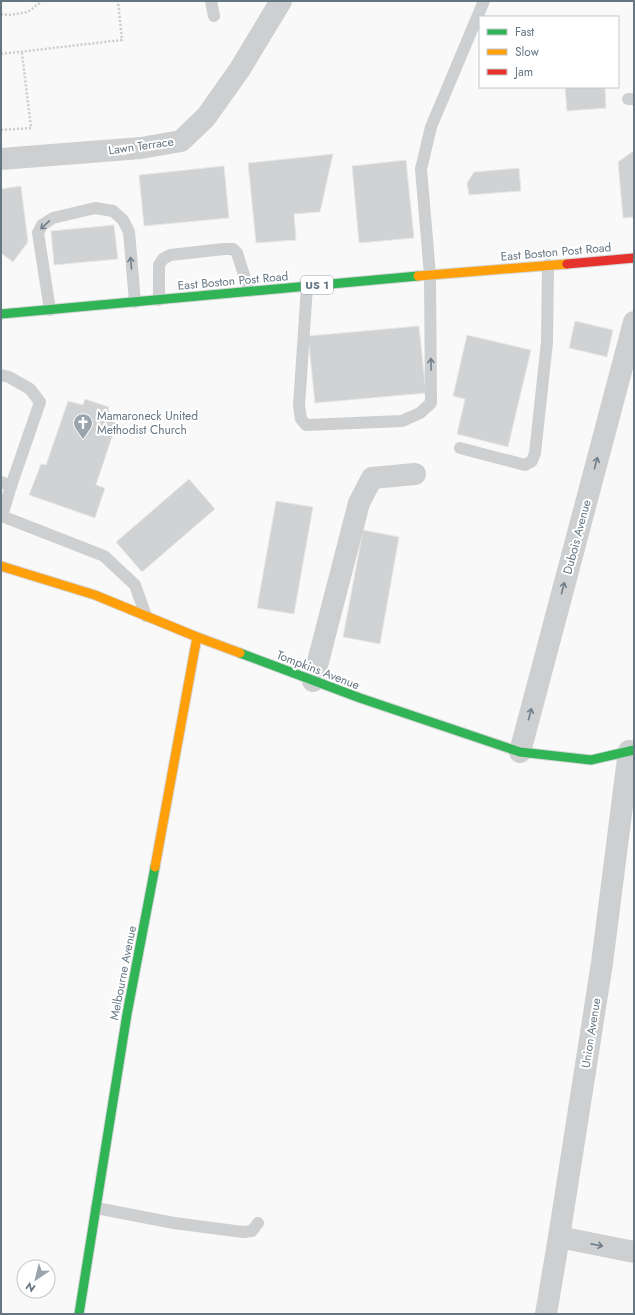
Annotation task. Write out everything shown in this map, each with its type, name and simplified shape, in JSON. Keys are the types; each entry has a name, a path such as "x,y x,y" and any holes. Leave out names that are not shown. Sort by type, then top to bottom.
{"street":[{"name":"Lawn Terrace","path":"1,159 141,148 181,141 206,117 236,75 281,1"},
{"name":"East Boston Post Road","path":"1,314 634,258"},
{"name":"Dubois Avenue","path":"520,752 634,322"},
{"path":"313,681 359,502 372,478 415,474"},
{"name":"Tompkins Avenue","path":"1,566 95,595 197,637 313,681 520,752 591,760 631,751"},
{"name":"Melbourne Avenue","path":"79,1314 127,1014 197,637"},
{"name":"Union Avenue","path":"546,1314 602,963 631,751"},
{"path":"559,1237 634,1252"}],"lane":[{"path":"211,1 214,16"},
{"path":"307,286 299,406 301,419 306,425 402,421 420,414 431,404 430,275 421,169 431,126 484,1"},
{"path":"50,310 38,233 42,225 53,218 95,208 113,211 123,220 129,232 135,302"},
{"path":"159,300 159,265 163,259 170,255 224,249 232,249 236,253 249,291"},
{"path":"460,448 525,465 532,461 535,453 547,342 548,265"},
{"path":"1,375 9,377 30,390 40,402 6,484 1,516 104,556 135,585 146,616"},
{"path":"96,1208 174,1223 243,1232 252,1231 258,1223"}],"path":[{"path":"1,14 9,15 28,12 42,1"},
{"path":"1,54 22,53 122,40 118,1"},
{"path":"1,130 31,128 22,53"}],"building":[{"path":"565,88 605,88 606,108 567,111"},
{"path":"634,152 634,217 623,218 618,162"},
{"path":"333,154 320,212 294,214 296,240 256,243 248,163"},
{"path":"406,160 414,238 359,243 352,166"},
{"path":"224,166 229,218 144,226 139,175"},
{"path":"519,168 521,191 469,195 467,183 474,172"},
{"path":"21,186 28,242 13,262 1,253 1,189"},
{"path":"114,225 118,259 54,265 51,231"},
{"path":"575,321 613,330 607,357 569,348"},
{"path":"419,326 426,393 315,403 308,336"},
{"path":"467,335 531,350 508,447 457,434 465,399 453,396"},
{"name":"Mamaroneck United Methodist Church","path":"85,399 109,407 108,411 119,416 96,485 105,488 95,518 29,495 41,464 46,465 68,401 83,405"},
{"path":"189,479 215,509 142,572 116,542"},
{"path":"276,501 313,507 294,614 257,608"},
{"path":"363,530 399,537 380,644 343,637"}],"traffic: fast":[{"path":"1,314 418,276"},
{"path":"240,653 360,698 520,752 591,760 634,750"},
{"path":"79,1314 127,1014 155,867"}],"traffic: slow":[{"path":"418,276 567,264"},
{"path":"1,566 95,595 240,653"},
{"path":"155,867 197,637"}],"traffic: jam":[{"path":"567,264 634,258"}],"place":[{"name":"Mamaroneck United Methodist Church","path":"83,440"}]}
